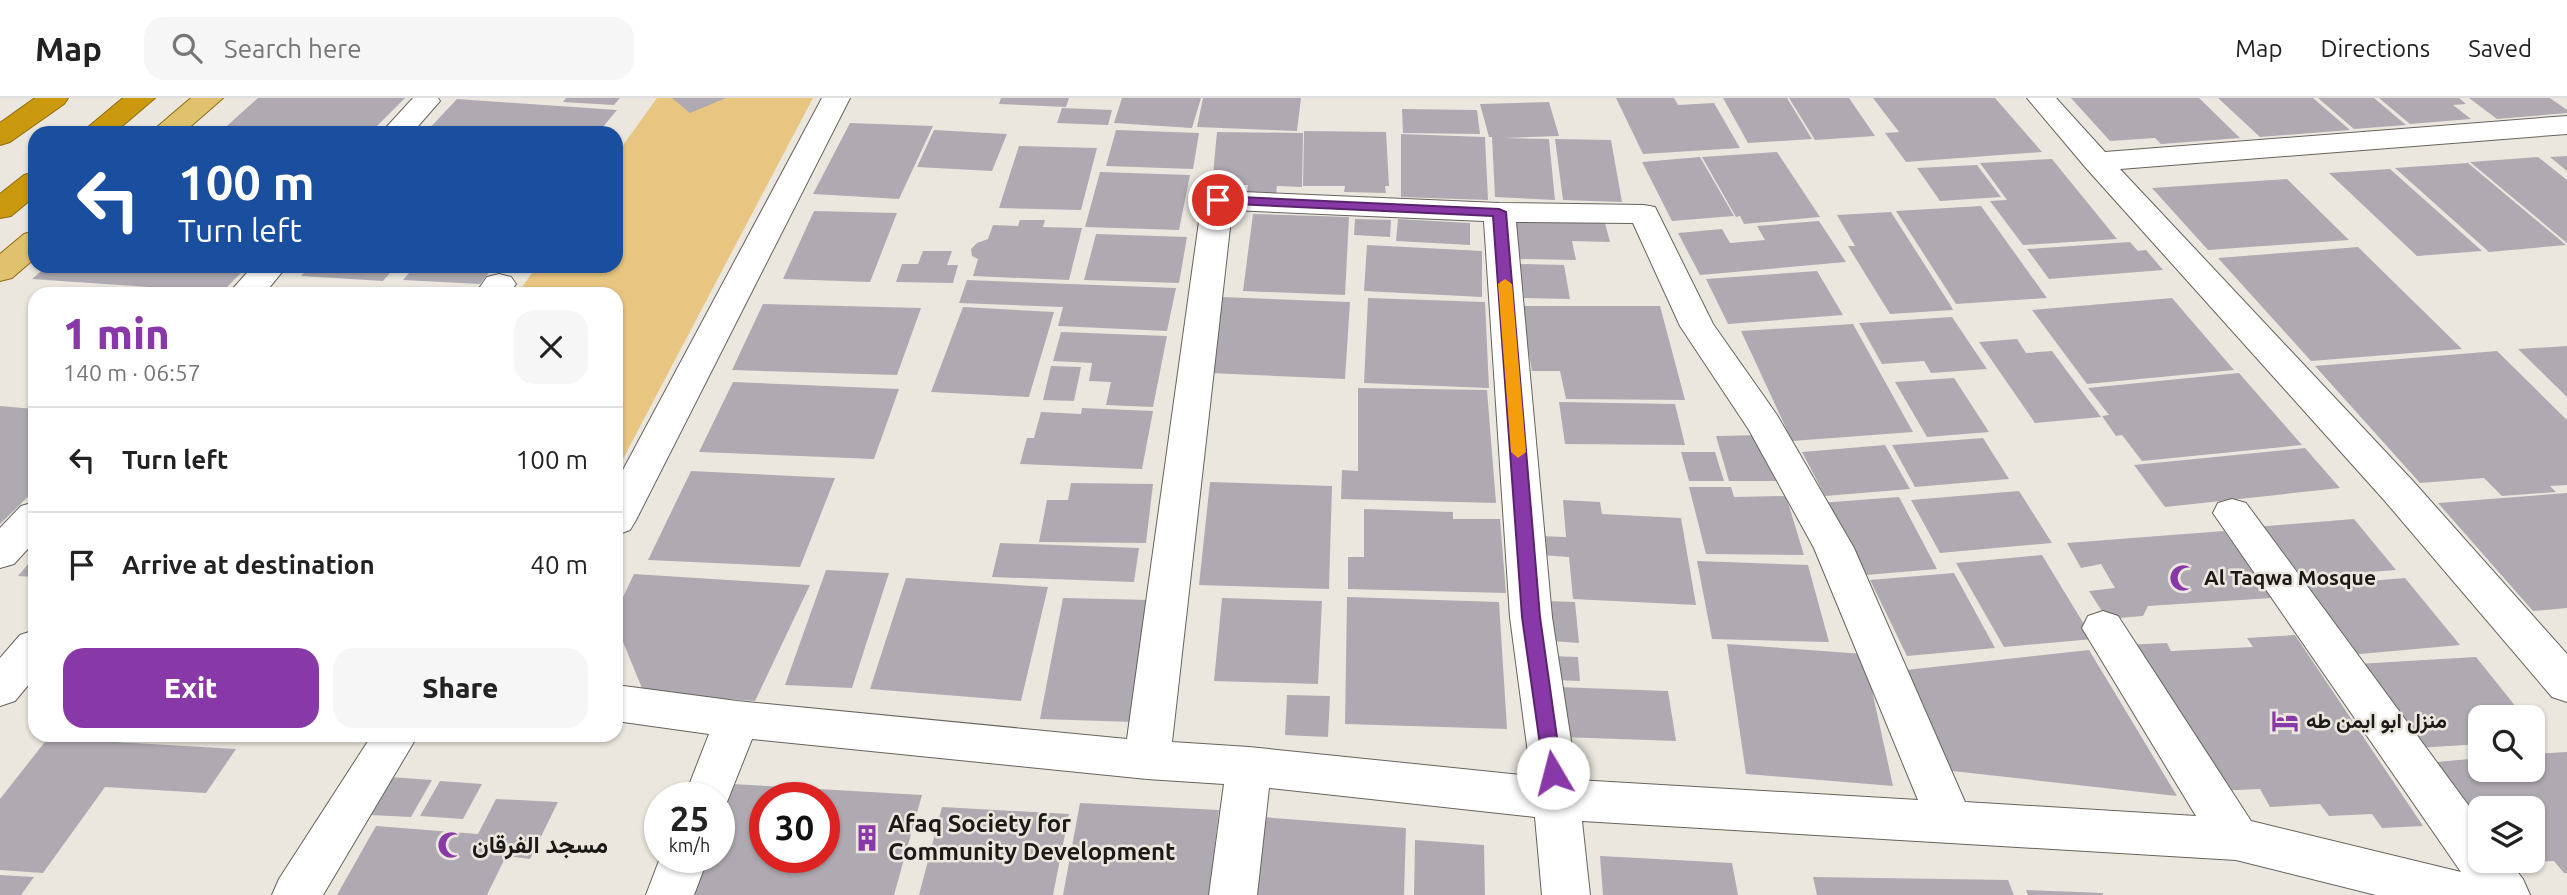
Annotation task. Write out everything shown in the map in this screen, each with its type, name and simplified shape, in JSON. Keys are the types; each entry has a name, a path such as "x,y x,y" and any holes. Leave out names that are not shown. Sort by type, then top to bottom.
{"highway":[{"path":"0,136 54,98"},
{"path":"105,126 141,98"},
{"path":"0,209 28,187"}],"main road":[{"path":"173,126 209,98"},
{"path":"0,271 28,247"}],"street":[{"path":"623,507 836,98"},
{"path":"2041,98 2398,490 2567,684"},
{"path":"403,126 426,101"},
{"path":"2097,162 2567,125"},
{"path":"1147,760 1218,200 1499,212 1644,214 1697,326 1765,424 1834,548 1951,823"},
{"path":"1499,212 1531,617 1557,799 1566,895"},
{"path":"252,287 264,273"},
{"path":"2232,513 2468,843"},
{"path":"0,553 28,523"},
{"path":"2103,628 2236,839"},
{"path":"0,638 28,643"},
{"path":"0,688 28,653"},
{"path":"623,704 737,719 1147,760 1249,766 1557,799 2236,839 2466,895"},
{"path":"713,782 737,719"},
{"path":"296,895 392,742"},
{"path":"1233,895 1249,766"},
{"path":"670,895 678,873"},
{"path":"2490,873 2506,895"}],"shaded area":[{"path":"657,98 813,98 623,459 623,287 522,287 532,273 623,273 623,145"}],"building":[{"path":"258,98 405,98 377,126 227,126"},
{"path":"566,98 620,98 614,105 563,102"},
{"path":"672,98 726,98 690,113"},
{"path":"1001,98 1069,98 1066,107 999,104"},
{"path":"1122,98 1201,98 1192,128 1114,123"},
{"path":"1203,98 1301,98 1297,131 1197,127"},
{"path":"1616,98 1674,98 1678,105 1714,103 1740,148 1643,154"},
{"path":"1723,98 1787,98 1812,139 1748,143"},
{"path":"1789,98 1849,98 1875,136 1815,140"},
{"path":"1873,98 1995,98 2042,152 1906,162 1885,133 1899,132"},
{"path":"2071,98 2199,98 2240,138 2161,144 2155,138 2110,141"},
{"path":"2218,98 2313,98 2350,130 2260,137"},
{"path":"2318,98 2374,98 2406,125 2354,129"},
{"path":"2379,98 2459,98 2466,104 2453,105 2471,119 2410,124"},
{"path":"2469,98 2550,98 2567,110 2567,113 2497,119"},
{"path":"457,99 617,110 604,126 432,126"},
{"path":"1549,102 1559,136 1502,138 1549,139 1555,200 1495,197 1492,137 1489,137 1480,104"},
{"path":"1062,108 1112,110 1108,125 1057,123"},
{"path":"1402,109 1477,110 1480,134 1403,133"},
{"path":"850,123 933,126 899,199 813,194"},
{"path":"934,130 1007,134 992,171 917,167"},
{"path":"1116,130 1199,133 1193,169 1106,166"},
{"path":"1304,131 1386,132 1389,186 1385,186 1386,193 1344,192 1345,186 1303,186"},
{"path":"1217,132 1303,133 1302,187 1277,186 1276,195 1247,194 1248,185 1212,185"},
{"path":"1401,134 1485,137 1488,200 1401,197"},
{"path":"1555,139 1611,140 1622,202 1563,200"},
{"path":"1019,146 1097,148 1081,210 999,208"},
{"path":"1777,152 1820,217 1744,224 1740,216 1736,217 1702,157"},
{"path":"2567,156 2567,171 2550,157"},
{"path":"1700,157 1734,216 1672,221 1642,162"},
{"path":"2538,157 2567,180 2567,243 2470,162"},
{"path":"2052,159 2117,239 2023,245 1990,201 2007,200 1980,163"},
{"path":"2468,163 2566,245 2489,252 2395,168"},
{"path":"1977,165 2001,197 1940,201 1917,168"},
{"path":"2390,169 2482,251 2417,256 2329,173"},
{"path":"1100,172 1190,175 1179,230 1085,227"},
{"path":"2287,179 2349,240 2208,250 2152,188"},
{"path":"1981,206 2047,298 1956,304 1896,211"},
{"path":"814,211 897,213 870,282 783,279"},
{"path":"1891,212 1953,310 1890,314 1848,246 1855,246 1837,215"},
{"path":"1253,214 1349,217 1345,295 1243,291"},
{"path":"1355,219 1391,220 1390,237 1354,235"},
{"path":"1398,219 1470,223 1470,245 1396,241"},
{"path":"1020,220 1045,220 1043,227 1082,228 1069,280 973,276 978,259 972,256 971,249 977,243 988,239 993,225 1018,226"},
{"path":"1819,221 1846,262 1700,275 1678,233 1722,229 1730,243 1765,240 1757,226"},
{"path":"1514,222 1605,223 1610,242 1572,241 1576,260 1518,259"},
{"path":"1096,234 1187,237 1179,283 1084,280"},
{"path":"2130,242 2138,251 2146,250 2163,270 2049,279 2027,249"},
{"path":"1367,245 1482,251 1482,297 1364,291"},
{"path":"2358,247 2462,349 2311,361 2218,258"},
{"path":"923,251 952,251 947,265 958,265 953,283 896,282 902,264 918,264"},
{"path":"1520,264 1564,265 1570,299 1524,298"},
{"path":"1817,271 1843,315 1728,324 1706,279"},
{"path":"39,273 241,273 227,287 149,287 32,279"},
{"path":"304,273 390,273 383,281 301,276"},
{"path":"409,273 489,273 480,284 403,280"},
{"path":"967,280 1176,288 1167,331 1058,326 1063,307 959,303"},
{"path":"1222,297 1350,302 1345,379 1210,373"},
{"path":"1368,298 1485,302 1489,388 1364,383"},
{"path":"2172,298 2234,370 2087,384 2032,310"},
{"path":"763,304 921,308 897,375 732,370"},
{"path":"1521,306 1660,306 1685,400 1566,399 1560,371 1532,371"},
{"path":"963,307 1054,312 1029,397 931,392"},
{"path":"1952,317 1987,369 1931,373 1924,361 1882,364 1859,323"},
{"path":"1853,324 1913,432 1792,441 1741,331"},
{"path":"1061,332 1167,336 1153,407 1106,405 1111,382 1089,381 1092,363 1053,361"},
{"path":"2017,339 2026,353 2052,351 2101,417 2035,423 1979,342"},
{"path":"2567,346 2567,397 2518,349"},
{"path":"2497,351 2567,420 2567,485 2550,486 2556,492 2502,496 2484,478 2420,483 2315,366"},
{"path":"1051,366 1081,367 1074,401 1043,400"},
{"path":"2239,373 2302,445 2142,461 2122,435 2116,436 2102,416 2109,415 2088,388"},
{"path":"1954,378 1989,432 1927,437 1895,382"},
{"path":"733,382 899,389 874,459 699,452"},
{"path":"1358,388 1487,390 1496,503 1341,499 1342,470 1358,471"},
{"path":"1559,402 1675,404 1685,445 1565,444"},
{"path":"0,406 28,408 28,497 0,524"},
{"path":"1082,408 1153,411 1142,469 1020,464 1027,438 1034,438 1041,412 1081,414"},
{"path":"1764,435 1779,481 1729,481 1716,436"},
{"path":"1983,438 2009,479 1915,487 1892,445"},
{"path":"1885,445 1910,489 1825,496 1802,452"},
{"path":"2305,448 2340,488 2165,507 2134,465"},
{"path":"1681,452 1715,452 1724,481 1689,481"},
{"path":"691,471 835,478 800,567 648,560"},
{"path":"1210,482 1332,486 1329,589 1199,585"},
{"path":"1071,483 1153,484 1146,543 1039,542 1047,500 1068,500"},
{"path":"1689,487 1731,487 1734,497 1786,496 1804,555 1706,554"},
{"path":"2019,491 2052,543 1940,553 1911,500"},
{"path":"2567,493 2567,608 2533,611 2438,503"},
{"path":"1899,497 1937,569 1866,575 1854,551 1819,503"},
{"path":"1563,500 1600,502 1602,514 1681,518 1696,605 1573,599 1569,557 1540,555 1539,536 1566,537"},
{"path":"1364,509 1453,512 1453,519 1500,519 1506,593 1348,589 1348,557 1364,557"},
{"path":"2354,519 2396,570 2292,578 2255,527"},
{"name":"Al Taqwa Mosque","path":"2224,531 2272,598 2148,606 2143,616 2107,619 2089,591 2115,588 2101,564 2081,568 2067,543"},
{"path":"1000,543 1139,548 1134,582 992,577"},
{"path":"2042,555 2093,639 2004,647 1956,563"},
{"path":"1697,561 1808,565 1829,642 1712,639"},
{"path":"28,564 28,577 18,576"},
{"path":"826,570 889,573 852,688 785,685"},
{"path":"1954,573 1995,648 1907,656 1870,580"},
{"path":"634,574 810,585 755,701 644,693 623,642 623,597"},
{"path":"906,578 1048,587 1021,701 870,689"},
{"path":"2405,578 2460,645 2349,655 2297,587"},
{"path":"1347,597 1499,602 1507,729 1345,724"},
{"path":"1063,598 1151,600 1135,722 1040,719"},
{"path":"1222,598 1322,601 1318,684 1214,681"},
{"path":"1547,601 1575,602 1579,643 1551,641"},
{"path":"2295,635 2423,826 2382,828 2372,814 2329,816 2320,804 2270,807 2260,789 2212,791 2124,645 2167,643 2171,651 2253,647 2247,638"},
{"path":"1727,644 1864,654 1893,786 1746,774"},
{"path":"2089,650 2177,796 1952,771 1906,670"},
{"path":"1552,656 1578,657 1580,681 1555,680"},
{"path":"2476,657 2515,705 2468,705 2468,745 2418,748 2357,664"},
{"path":"1557,687 1668,691 1676,741 1562,737"},
{"path":"1287,695 1330,696 1328,737 1285,735"},
{"path":"45,742 116,742 236,749 206,793 105,787 43,873 0,870 0,799"},
{"path":"2567,752 2567,873 2554,861 2545,861 2545,796 2468,796 2468,820 2426,763 2468,759 2468,782 2545,782 2545,753"},
{"path":"390,777 432,780 411,817 369,815"},
{"path":"440,781 482,784 463,819 420,816"},
{"name":"Afaq Society for Community Development","path":"735,784 749,785 749,873 840,873 840,790 922,795 894,895 689,895 698,873 735,873"},
{"name":"مسجد الفرقان","path":"496,799 558,802 530,859 506,856 487,895 337,895 376,826 478,834"},
{"path":"1080,803 1219,810 1209,895 1063,895"},
{"path":"942,807 1069,814 1053,895 919,895"},
{"path":"1261,817 1406,828 1404,895 1252,895"},
{"path":"1415,840 1484,845 1485,895 1414,895"},
{"path":"1600,856 1732,863 1738,895 1603,895"},
{"path":"0,875 34,877 21,895 0,895"},
{"path":"1813,877 2008,880 2014,895 1817,895"},
{"path":"2026,890 2103,893 2103,895 2028,895"}],"slow traffic":[{"path":"1505,284 1518,452"}],"place":[{"name":"Al Taqwa Mosque","path":"2183,578"},
{"name":"منزل ابو ايمن طه","path":"2285,721"},
{"name":"Afaq Society for Community Development","path":"867,838"},
{"name":"مسجد الفرقان","path":"451,845"}],"route":[{"path":"1218,200 1499,212 1531,617 1553,773"}]}
